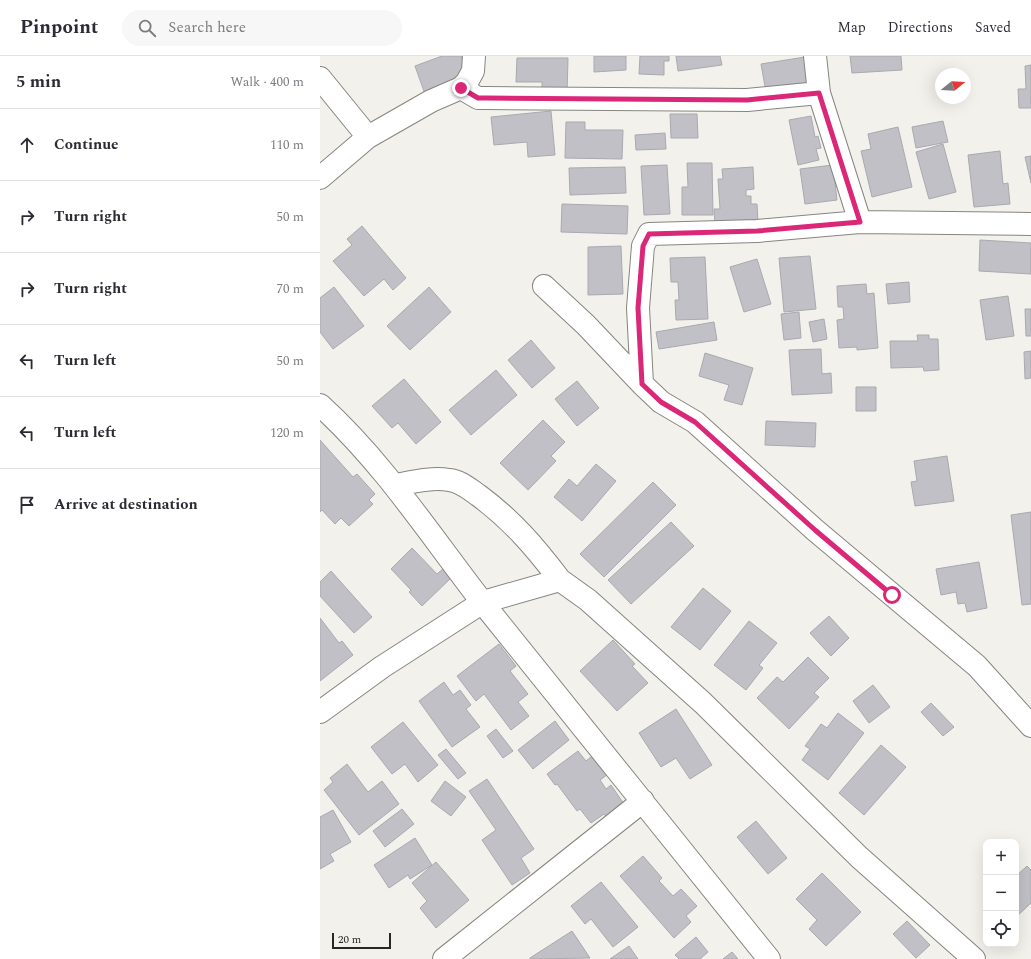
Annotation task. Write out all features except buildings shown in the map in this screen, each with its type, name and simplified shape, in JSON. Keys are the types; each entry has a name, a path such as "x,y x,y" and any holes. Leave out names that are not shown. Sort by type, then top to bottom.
{"street":[{"path":"320,178 368,137 431,101 461,88 467,82 473,71 474,56"},
{"path":"816,56 819,93 860,222"},
{"path":"320,78 368,137"},
{"path":"461,88 478,98 747,100 819,93"},
{"path":"642,384 638,308 643,246 649,234 757,231 860,222 1031,224"},
{"path":"544,286 586,325 661,402 695,422 815,530 977,666 1031,726"},
{"path":"320,405 344,426 395,485 483,602 769,959"},
{"path":"395,485 448,479 460,482 501,512 532,544 560,580 588,600 704,703 859,857 974,959"},
{"path":"320,712 382,667 483,602 560,580"},
{"path":"444,959 643,801"}],"route":[{"path":"461,88 478,98 747,100 819,93 832,138 860,222 757,231 658,232 649,234 643,246 638,308 642,384 661,402 695,422 815,530 892,595"}]}
